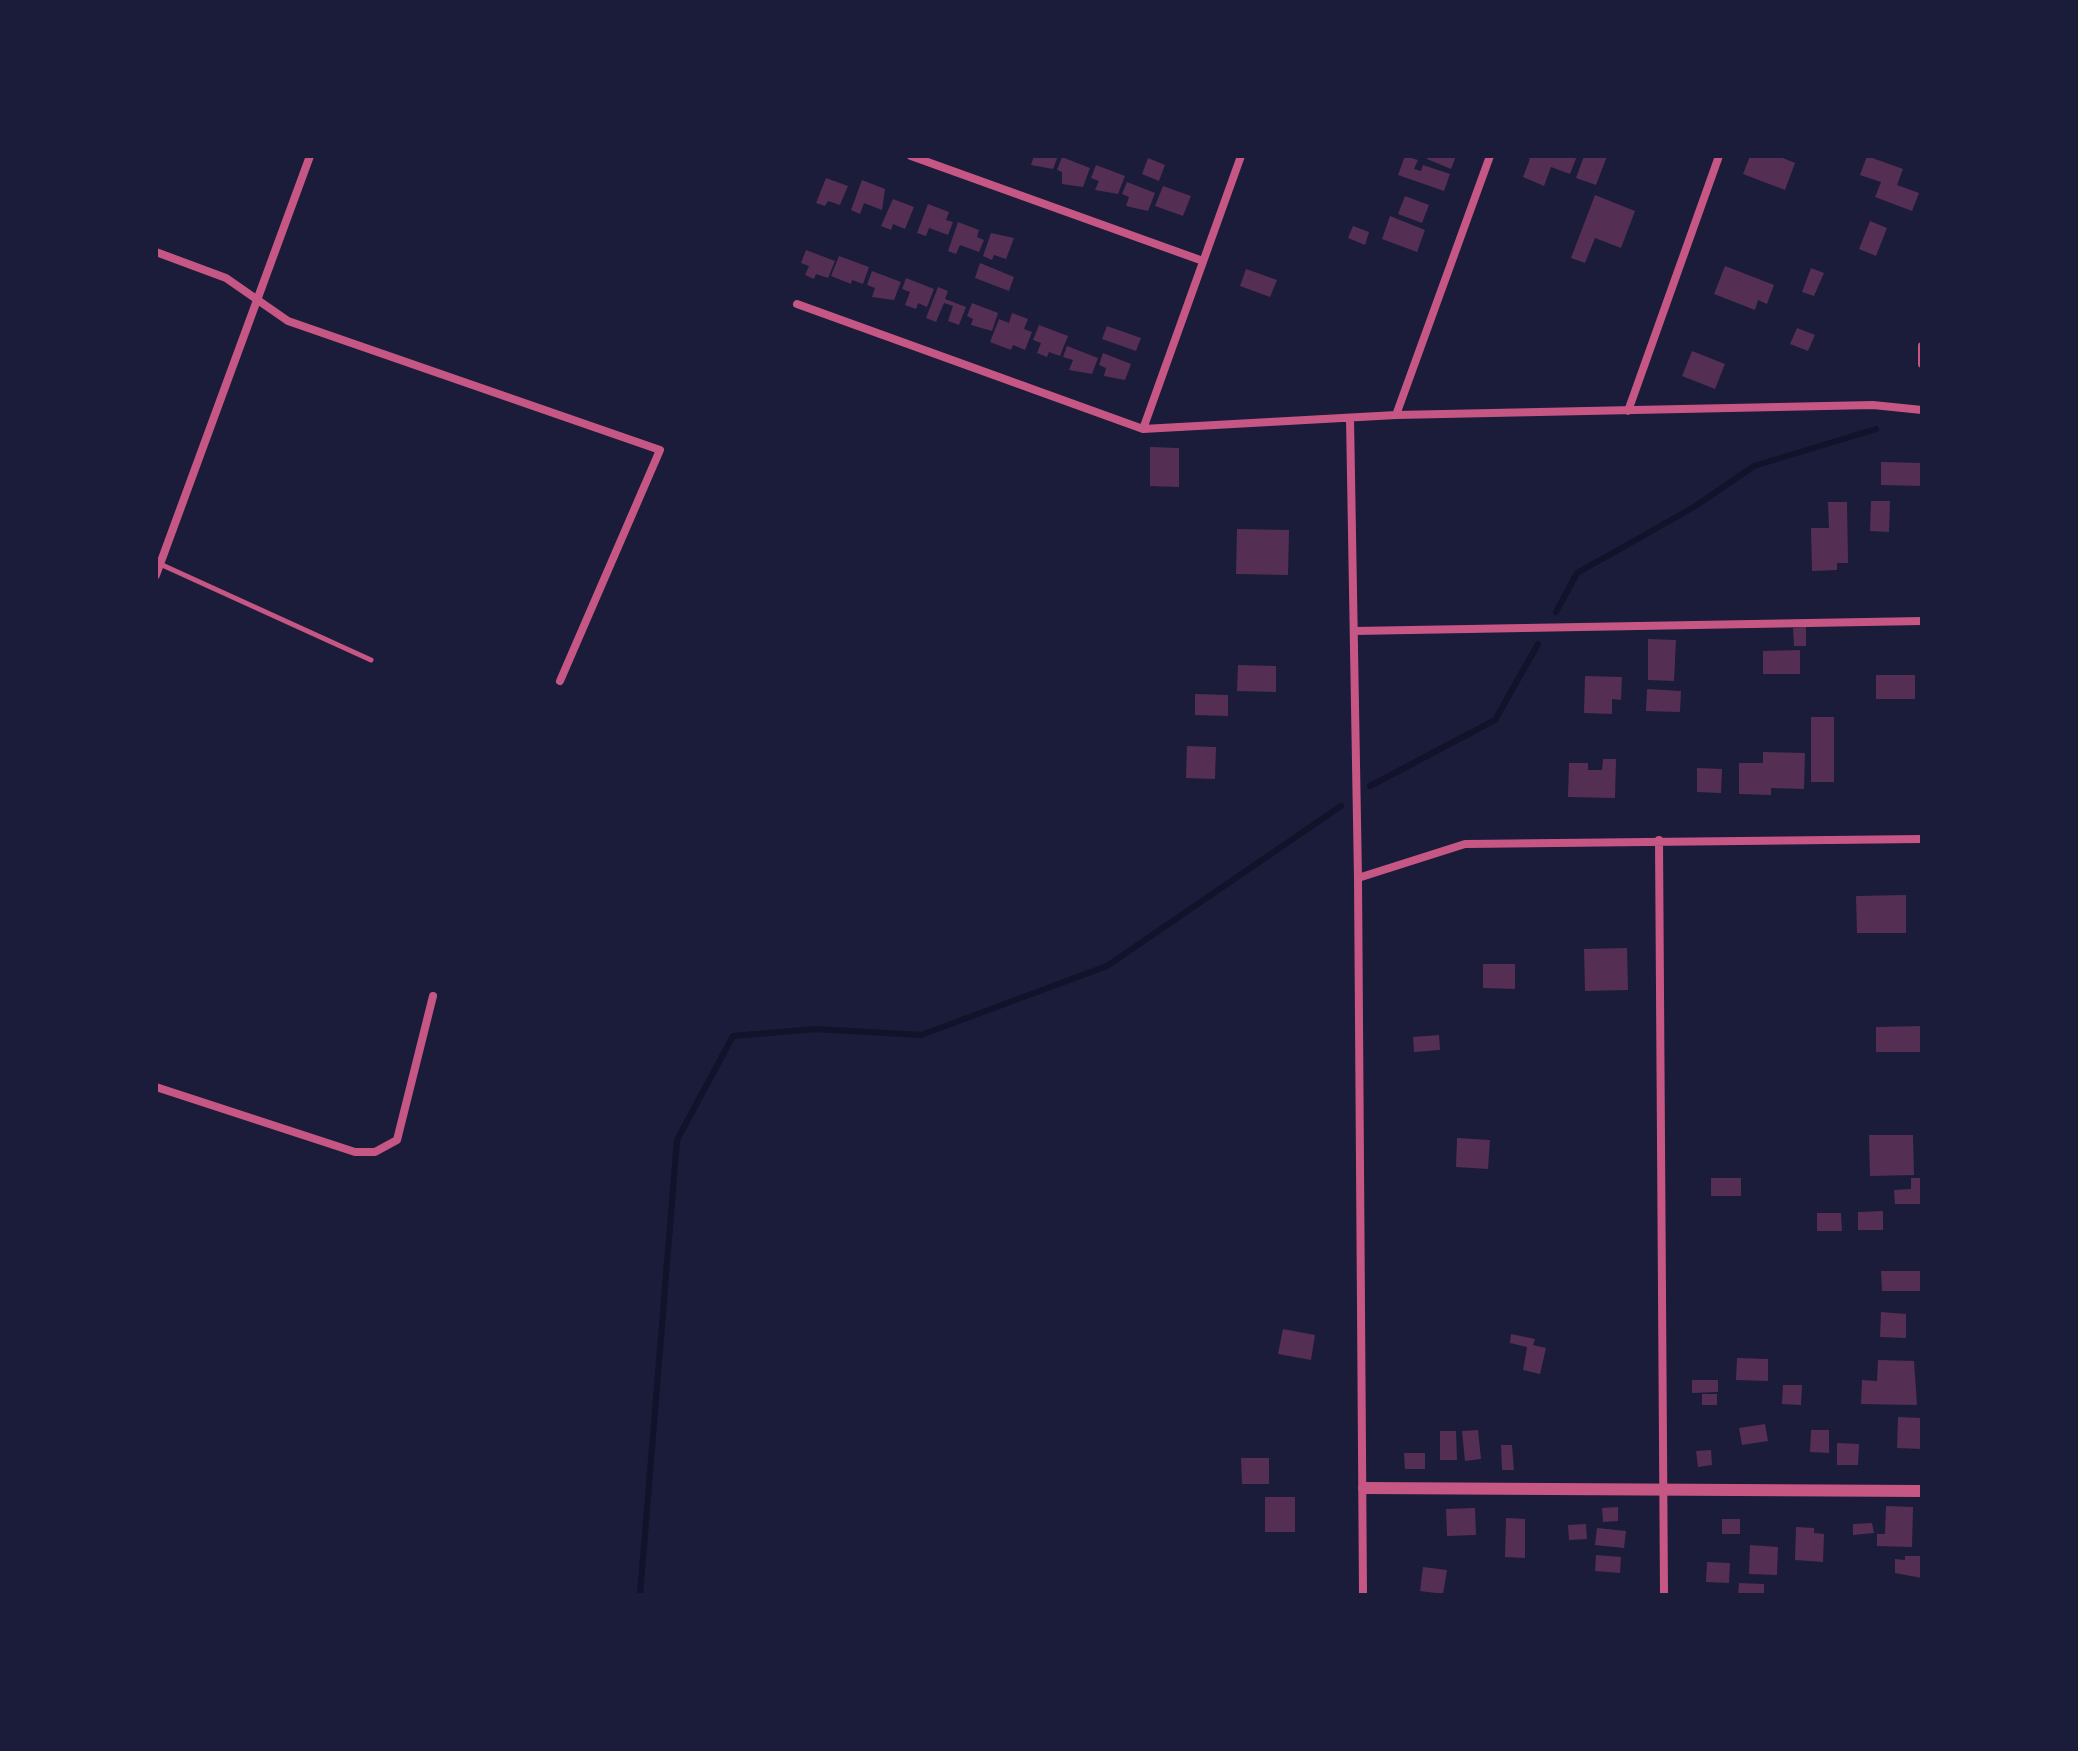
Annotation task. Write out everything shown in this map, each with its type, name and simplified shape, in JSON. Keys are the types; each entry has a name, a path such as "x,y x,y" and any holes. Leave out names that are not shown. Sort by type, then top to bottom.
{"street":[{"path":"156,575 310,156"},
{"path":"911,156 1203,261"},
{"path":"1143,429 1241,156"},
{"path":"1396,415 1490,156"},
{"path":"1628,411 1719,156"},
{"path":"156,252 226,278 288,321 660,450 560,681"},
{"path":"797,304 1143,429 1396,415 1873,405 1922,410"},
{"path":"1922,346 1922,364"},
{"path":"1350,418 1358,878 1363,1595"},
{"path":"1354,631 1922,621"},
{"path":"1358,878 1465,844 1922,839"},
{"path":"1659,840 1664,1595"},
{"path":"156,1087 355,1152 375,1152 397,1140 433,996"},
{"path":"1364,1488 1922,1491"}],"lane":[{"path":"160,564 371,660"}],"building":[{"path":"1034,156 1058,156 1053,169 1031,165"},
{"path":"1405,156 1418,160 1414,169 1421,171 1423,165 1450,174 1444,191 1398,175"},
{"path":"1428,156 1456,156 1451,169 1427,159"},
{"path":"1523,156 1577,156 1570,174 1551,167 1544,186 1523,177 1530,159"},
{"path":"1584,156 1607,156 1596,185 1576,178"},
{"path":"1750,156 1778,156 1795,163 1785,190 1743,174"},
{"path":"1867,156 1903,169 1897,185 1919,193 1912,211 1875,197 1881,182 1860,175"},
{"path":"1062,157 1090,168 1083,187 1062,184 1062,172 1057,170"},
{"path":"1148,158 1165,165 1159,181 1142,174"},
{"path":"1096,165 1125,176 1118,194 1095,190 1099,181 1091,178"},
{"path":"826,178 848,186 840,205 828,201 825,206 816,203"},
{"path":"862,180 885,189 882,210 864,203 860,214 851,210"},
{"path":"1127,182 1155,193 1148,211 1126,206 1129,197 1122,194"},
{"path":"1163,186 1191,196 1183,216 1155,206"},
{"path":"1595,195 1635,211 1621,248 1595,238 1585,263 1571,258"},
{"path":"1405,196 1429,205 1422,223 1398,214"},
{"path":"893,199 914,207 905,229 893,224 891,230 881,226"},
{"path":"928,204 949,212 946,220 953,222 948,235 929,228 926,236 917,233"},
{"path":"1390,216 1425,230 1417,252 1382,239"},
{"path":"1870,221 1887,228 1876,256 1859,249"},
{"path":"958,222 979,230 977,237 984,240 979,252 960,245 956,254 948,251"},
{"path":"1353,226 1369,232 1365,245 1348,238"},
{"path":"991,233 1014,238 1006,259 994,255 992,260 983,256"},
{"path":"806,250 835,261 828,278 816,274 814,279 805,275 809,266 801,263"},
{"path":"839,256 869,267 863,284 852,280 851,284 831,276"},
{"path":"980,263 1014,277 1009,291 975,278"},
{"path":"1725,266 1774,285 1767,304 1758,300 1755,310 1714,294"},
{"path":"1811,268 1824,273 1814,296 1802,292"},
{"path":"1246,269 1277,280 1270,297 1240,286"},
{"path":"872,271 901,282 894,300 872,297 875,288 867,285"},
{"path":"906,278 934,289 927,307 918,303 916,309 905,305 910,292 902,289"},
{"path":"938,287 948,291 945,299 966,307 959,325 948,321 953,306 944,303 936,322 926,318"},
{"path":"972,303 998,313 992,331 971,325 973,319 967,316"},
{"path":"1012,313 1028,319 1024,329 1032,332 1025,350 1013,345 1011,350 990,342 999,319 1009,323"},
{"path":"1039,325 1068,336 1060,356 1049,352 1047,357 1037,353 1041,343 1033,340"},
{"path":"1107,326 1141,338 1136,351 1102,339"},
{"path":"1797,328 1815,335 1808,351 1790,344"},
{"path":"1067,346 1098,358 1092,374 1069,370 1073,360 1063,357"},
{"path":"1692,351 1725,364 1715,389 1682,376"},
{"path":"1103,353 1131,364 1125,380 1104,376 1106,368 1099,365"},
{"path":"1150,447 1179,448 1179,487 1150,486"},
{"path":"1881,462 1922,463 1922,486 1881,485"},
{"path":"1871,501 1890,501 1889,532 1870,531"},
{"path":"1828,502 1847,502 1848,563 1837,563 1837,570 1812,571 1811,528 1829,528"},
{"path":"1237,529 1289,530 1288,575 1236,574"},
{"path":"1806,627 1806,646 1794,646 1793,628"},
{"path":"1648,639 1676,640 1674,681 1648,680"},
{"path":"1800,650 1800,674 1763,674 1763,651"},
{"path":"1238,665 1276,666 1276,692 1237,691"},
{"path":"1876,675 1915,675 1915,699 1876,699"},
{"path":"1585,676 1622,677 1621,700 1612,699 1612,714 1584,713"},
{"path":"1647,689 1681,691 1680,712 1646,711"},
{"path":"1195,694 1228,695 1228,716 1195,715"},
{"path":"1811,717 1834,717 1834,782 1811,782"},
{"path":"1187,746 1216,747 1215,779 1186,778"},
{"path":"1763,752 1805,753 1804,789 1771,788 1771,795 1739,794 1739,763 1763,763"},
{"path":"1603,759 1616,759 1615,798 1568,797 1569,763 1588,763 1588,770 1602,770"},
{"path":"1697,768 1722,769 1721,793 1697,792"},
{"path":"1906,895 1906,933 1857,933 1856,896"},
{"path":"1627,948 1628,990 1585,991 1584,949"},
{"path":"1483,964 1515,964 1515,989 1483,988"},
{"path":"1922,1026 1922,1052 1876,1052 1876,1027"},
{"path":"1439,1035 1440,1050 1414,1052 1413,1037"},
{"path":"1869,1135 1913,1135 1914,1175 1870,1176"},
{"path":"1457,1138 1490,1140 1488,1169 1456,1167"},
{"path":"1711,1178 1741,1178 1741,1196 1711,1196"},
{"path":"1911,1178 1922,1178 1922,1204 1895,1204 1894,1190 1911,1189"},
{"path":"1883,1211 1883,1230 1858,1230 1858,1212"},
{"path":"1817,1213 1841,1213 1842,1231 1817,1231"},
{"path":"1881,1271 1922,1271 1922,1291 1882,1291"},
{"path":"1881,1312 1906,1314 1906,1338 1880,1337"},
{"path":"1283,1329 1315,1335 1311,1360 1278,1354"},
{"path":"1511,1334 1535,1339 1533,1345 1546,1348 1540,1374 1523,1370 1527,1347 1510,1343"},
{"path":"1737,1358 1768,1359 1768,1381 1736,1380"},
{"path":"1878,1360 1914,1361 1917,1405 1861,1404 1862,1380 1877,1381"},
{"path":"1692,1380 1718,1380 1718,1392 1692,1393"},
{"path":"1783,1385 1802,1385 1801,1405 1782,1404"},
{"path":"1702,1394 1717,1394 1717,1405 1702,1405"},
{"path":"1898,1417 1922,1418 1922,1449 1897,1448"},
{"path":"1765,1424 1768,1441 1742,1445 1739,1428"},
{"path":"1478,1430 1481,1459 1465,1461 1462,1431"},
{"path":"1811,1430 1829,1430 1829,1453 1810,1452"},
{"path":"1440,1431 1456,1431 1457,1460 1440,1460"},
{"path":"1837,1443 1859,1444 1858,1465 1837,1465"},
{"path":"1501,1445 1512,1445 1514,1470 1502,1470"},
{"path":"1711,1450 1712,1465 1698,1467 1696,1451"},
{"path":"1404,1453 1425,1453 1425,1469 1405,1469"},
{"path":"1241,1458 1269,1458 1269,1484 1242,1484"},
{"path":"1265,1497 1295,1497 1295,1532 1265,1532"},
{"path":"1886,1506 1913,1507 1912,1547 1877,1546 1877,1534 1885,1534"},
{"path":"1618,1507 1618,1521 1603,1522 1602,1508"},
{"path":"1475,1508 1476,1535 1447,1536 1446,1509"},
{"path":"1506,1518 1525,1519 1525,1558 1505,1557"},
{"path":"1722,1519 1740,1519 1740,1534 1722,1534"},
{"path":"1872,1523 1874,1533 1853,1535 1853,1524"},
{"path":"1586,1524 1587,1539 1569,1540 1568,1525"},
{"path":"1796,1527 1814,1528 1814,1533 1824,1534 1823,1562 1795,1560"},
{"path":"1597,1528 1626,1531 1624,1548 1595,1545"},
{"path":"1750,1545 1778,1547 1777,1575 1749,1574"},
{"path":"1596,1555 1621,1557 1620,1573 1595,1571"},
{"path":"1905,1556 1922,1556 1922,1578 1895,1573 1895,1559 1905,1560"},
{"path":"1707,1562 1730,1563 1729,1583 1706,1582"},
{"path":"1423,1567 1447,1570 1443,1594 1420,1591"},
{"path":"1739,1583 1764,1584 1764,1595 1738,1595"}],"waterway":[{"path":"1556,612 1577,573 1694,507 1754,466 1876,429"},
{"path":"1370,786 1495,720 1538,644"},
{"path":"640,1595 677,1140 733,1036 816,1029 921,1035 1107,966 1341,806"}]}
